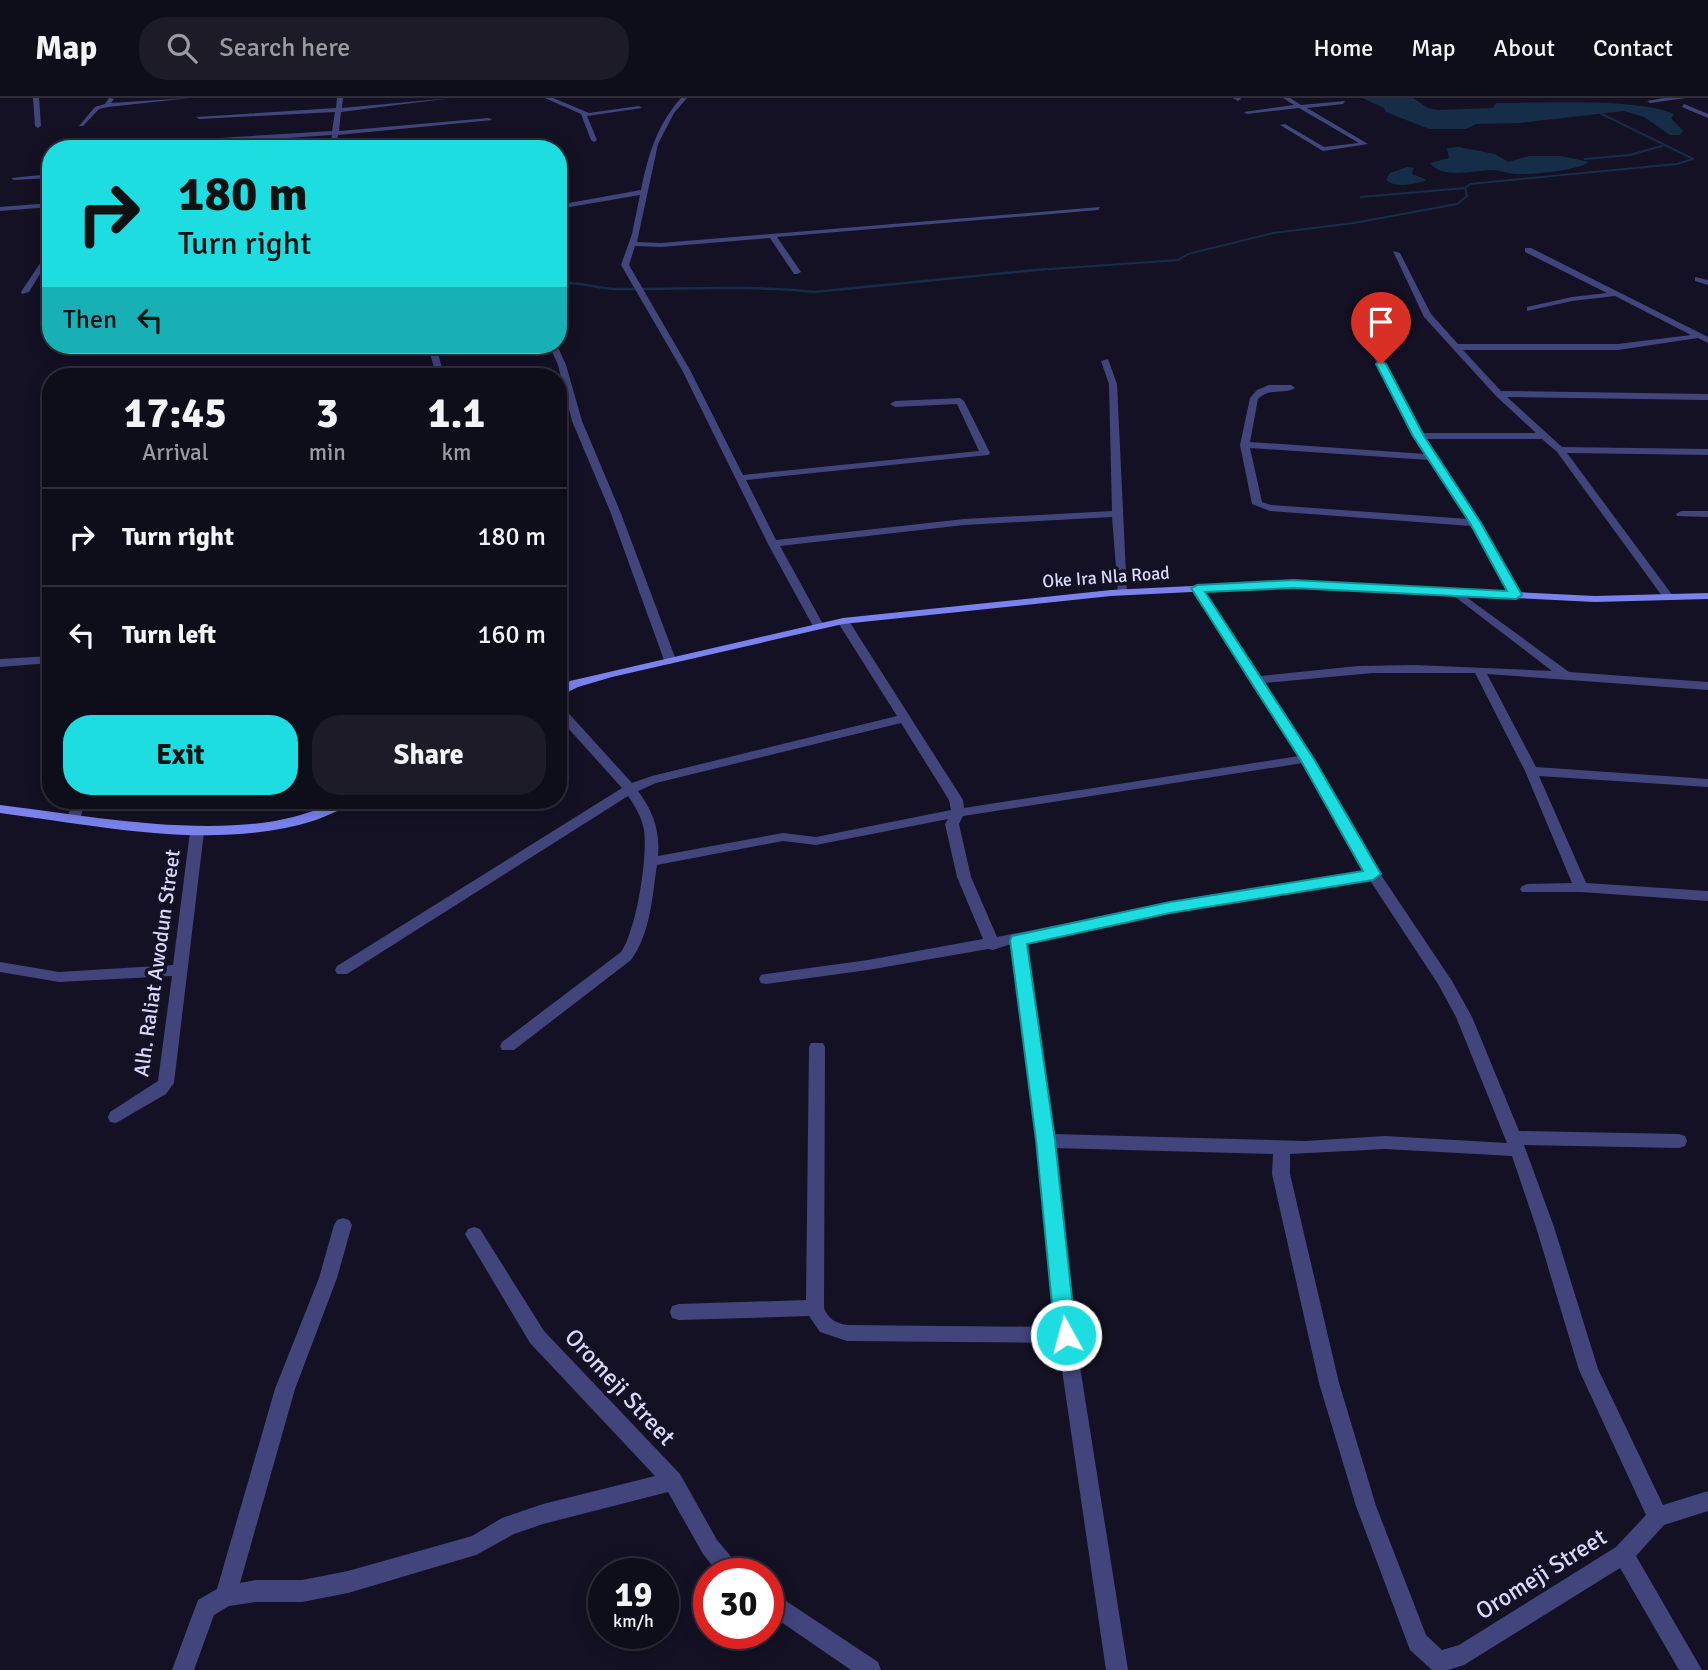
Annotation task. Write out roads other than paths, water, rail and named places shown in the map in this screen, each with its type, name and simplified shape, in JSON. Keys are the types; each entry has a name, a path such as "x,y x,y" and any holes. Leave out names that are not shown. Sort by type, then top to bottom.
{"street":[{"path":"36,98 38,126"},
{"path":"107,105 112,98"},
{"path":"81,125 97,108 107,105 187,98"},
{"path":"334,140 341,98"},
{"path":"199,117 339,110 449,98"},
{"path":"548,98 583,115 639,108"},
{"path":"684,98 661,126 632,244 625,256 629,271 686,370 773,544 818,626"},
{"path":"1283,125 1321,148 1366,145 1286,98"},
{"path":"1247,112 1343,102 1336,98"},
{"path":"1650,101 1683,98"},
{"path":"1684,106 1708,116"},
{"path":"583,115 594,140"},
{"path":"220,140 489,120"},
{"path":"14,178 42,176"},
{"path":"567,205 643,192"},
{"path":"0,209 42,206"},
{"path":"632,244 661,245 1098,208"},
{"path":"772,236 797,272"},
{"path":"1528,250 1708,340"},
{"path":"1396,253 1427,315 1499,394 1560,450 1669,598"},
{"path":"25,292 42,264"},
{"path":"1698,279 1708,283"},
{"path":"1530,309 1572,299 1616,293"},
{"path":"1455,347 1618,347 1698,336"},
{"path":"1369,341 1419,436 1475,523 1516,595"},
{"path":"1105,360 1113,384 1117,514 1123,593"},
{"path":"567,382 578,421 615,511 670,660"},
{"path":"1291,388 1269,388 1254,398 1245,444 1257,504 1262,507 1475,523"},
{"path":"1499,394 1708,397"},
{"path":"739,478 985,453 960,401 895,404"},
{"path":"1419,436 1544,436"},
{"path":"1245,444 1433,457"},
{"path":"1560,450 1708,452"},
{"path":"773,544 964,522 1117,514"},
{"path":"1681,514 1708,514"},
{"name":"Oke Ira Nla Road","path":"567,688 670,660 843,621 1123,593 1293,584 1595,599 1708,596"},
{"path":"1197,588 1307,759 1373,874 1444,981 1464,1017 1516,1144 1545,1227 1588,1370 1658,1517"},
{"path":"1458,594 1566,676"},
{"path":"843,621 956,800 958,814 952,824 964,877 993,945"},
{"path":"0,663 42,660"},
{"path":"1257,680 1374,669 1480,671 1708,686"},
{"path":"1480,671 1531,771 1581,887"},
{"path":"342,970 630,789 652,780 906,718"},
{"path":"508,1046 632,949 644,901 650,862 650,828 645,812 630,789 567,719"},
{"path":"650,862 767,839 816,841 958,814 1307,759"},
{"path":"1531,771 1708,783"},
{"path":"0,808 197,832 266,826 325,809"},
{"path":"75,817 76,809"},
{"name":"Alh. Raliat Awodun Street","path":"116,1117 160,1090 166,1083 197,832"},
{"path":"766,979 993,945 1170,908 1373,874"},
{"path":"1527,889 1581,887 1708,896"},
{"path":"1018,940 1045,1140 1066,1335 1117,1670"},
{"path":"0,967 59,976 178,970"},
{"path":"817,1047 815,1308 818,1321 831,1331 847,1333 1066,1335"},
{"path":"1045,1140 1306,1148 1325,1144 1679,1141"},
{"path":"1282,1146 1281,1174 1329,1383 1366,1506 1418,1642 1438,1666"},
{"path":"226,1596 285,1389 328,1278 343,1225"},
{"name":"Oromeji Street","path":"474,1234 537,1337 673,1482 710,1547 719,1558"},
{"path":"680,1312 815,1308"},
{"path":"183,1670 206,1608 226,1596 256,1591 302,1591 348,1583 476,1545 509,1525 543,1514 673,1482"},
{"name":"Oromeji Street","path":"1438,1666 1464,1654 1623,1554 1658,1517 1708,1501"},
{"path":"1623,1554 1691,1670"},
{"path":"784,1611 870,1670"}],"water":[{"path":"1362,98 1413,98 1428,108 1438,110 1493,108 1496,103 1614,103 1674,114 1671,118 1683,131 1680,135 1670,135 1644,117 1624,111 1520,123 1476,124 1466,129 1429,129 1386,112 1384,108"},
{"path":"1459,147 1495,154 1508,162 1529,156 1561,156 1589,162 1564,170 1521,174 1493,170 1451,173 1430,163 1449,158 1447,148"},
{"path":"1407,167 1414,168 1412,174 1427,180 1400,185 1386,180 1390,173"}],"waterway":[{"path":"1465,188 1470,184 1677,164 1693,159 1598,112"},
{"path":"1585,159 1630,155 1662,146"},
{"path":"1033,270 1178,260 1188,254 1273,233 1354,223 1457,204 1467,196 1465,188"},
{"path":"1361,197 1465,188"},
{"path":"1033,270 1046,269"},
{"path":"567,283 617,289 741,288 814,292 1033,270"},
{"path":"1023,271 1033,270"}]}
